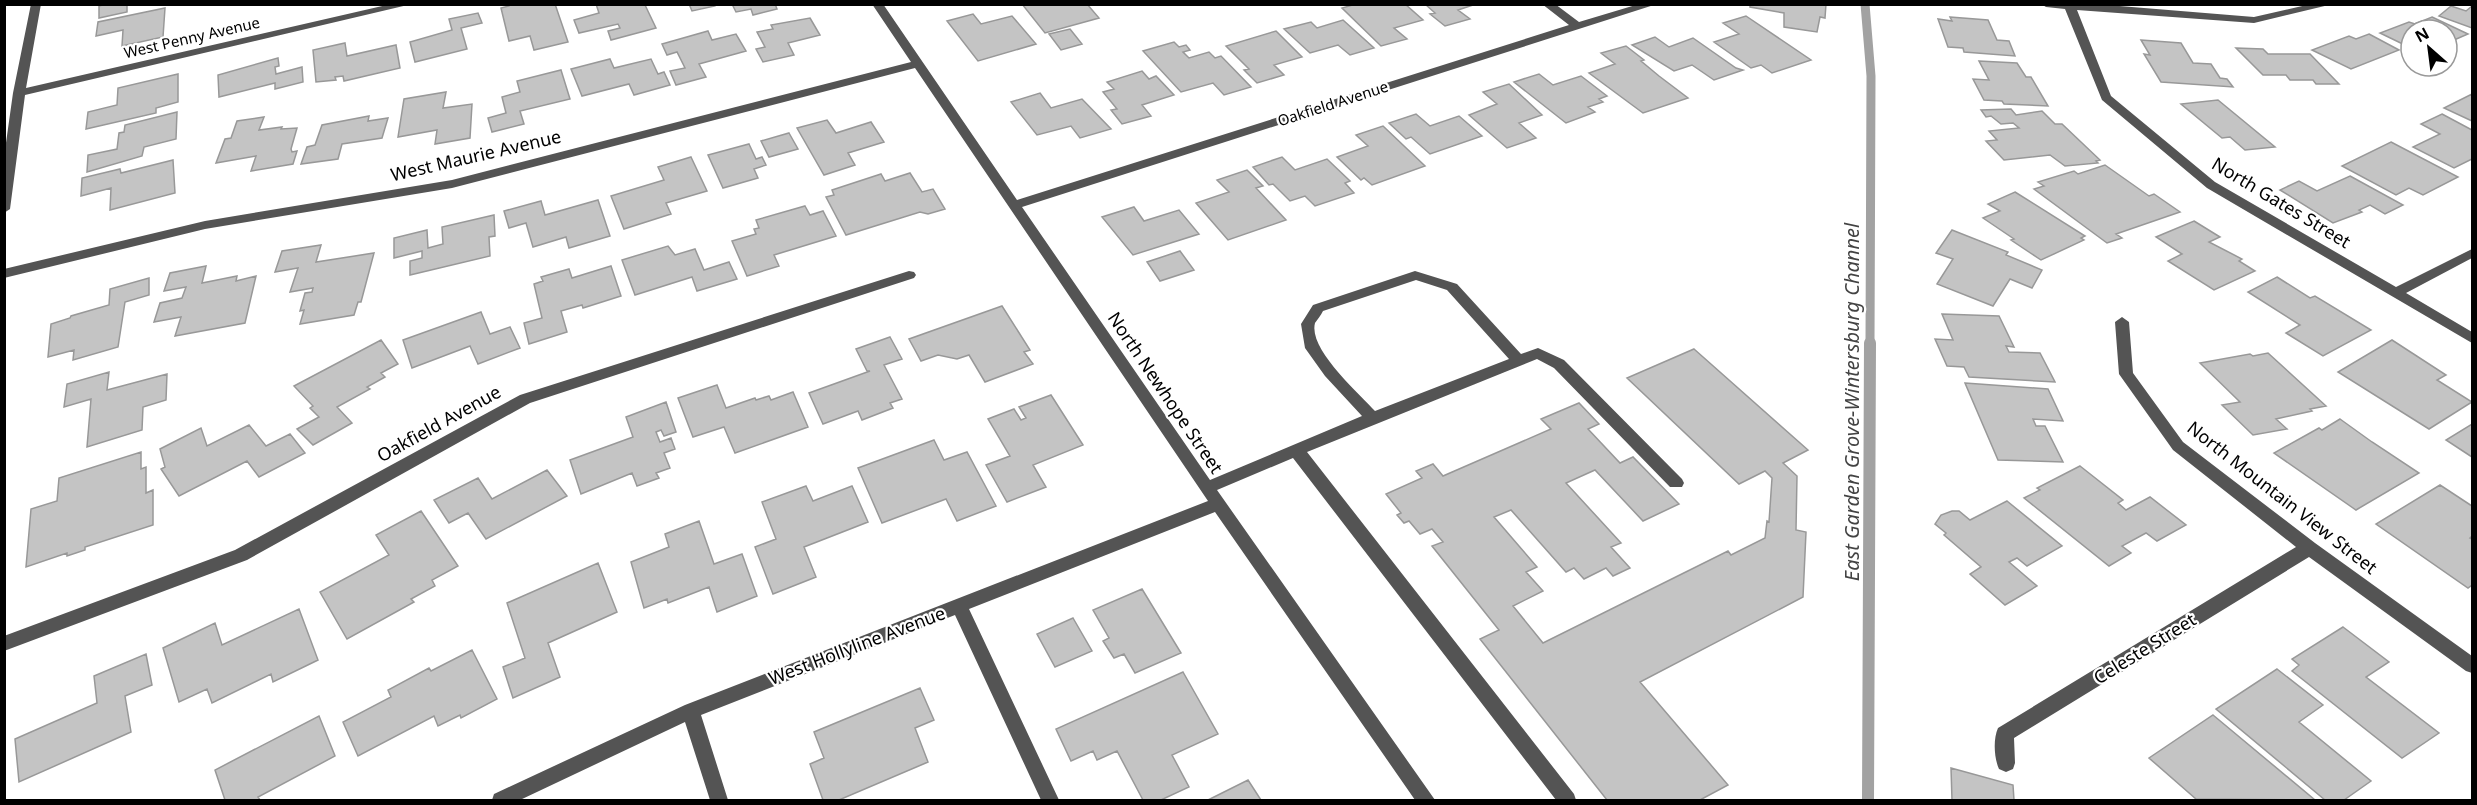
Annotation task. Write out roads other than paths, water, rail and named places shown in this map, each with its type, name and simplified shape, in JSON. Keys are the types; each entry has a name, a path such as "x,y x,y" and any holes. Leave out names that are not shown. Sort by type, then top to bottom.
{"street":[{"path":"4,209 19,93 36,4"},
{"name":"West Penny Avenue","path":"19,93 407,4"},
{"name":"North Newhope Street","path":"877,4 1218,504 1426,801"},
{"path":"1546,4 1577,26"},
{"name":"Oakfield Avenue","path":"1014,205 1652,4"},
{"path":"2046,4 2254,20 2328,4"},
{"name":"North Gates Street","path":"2070,6 2106,98 2211,185 2472,338"},
{"name":"West Maurie Avenue","path":"4,274 205,225 452,184 917,64"},
{"path":"2396,293 2472,253"},
{"name":"Oakfield Avenue","path":"4,644 241,555 525,399 909,275"},
{"path":"1373,418 1330,372 1310,344 1308,324 1318,308 1415,275 1434,280 1452,287 1519,361"},
{"name":"North Mountain View Street","path":"2122,322 2126,374 2178,446 2309,548 2472,666"},
{"path":"1207,488 1373,418 1538,353 1559,364 1676,483"},
{"path":"1296,450 1567,801"},
{"name":"West Hollyline Avenue","path":"501,801 692,711 1218,504"},
{"name":"Celeste Street","path":"2006,763 2005,734 2309,548"},
{"path":"959,606 1050,801"},
{"path":"692,711 718,801"}],"waterway":[{"name":"East Garden Grove-Wintersburg Channel","path":"1865,4 1871,76 1870,344"},
{"name":"East Garden Grove-Wintersburg Channel","path":"1868,800 1870,343"}]}
